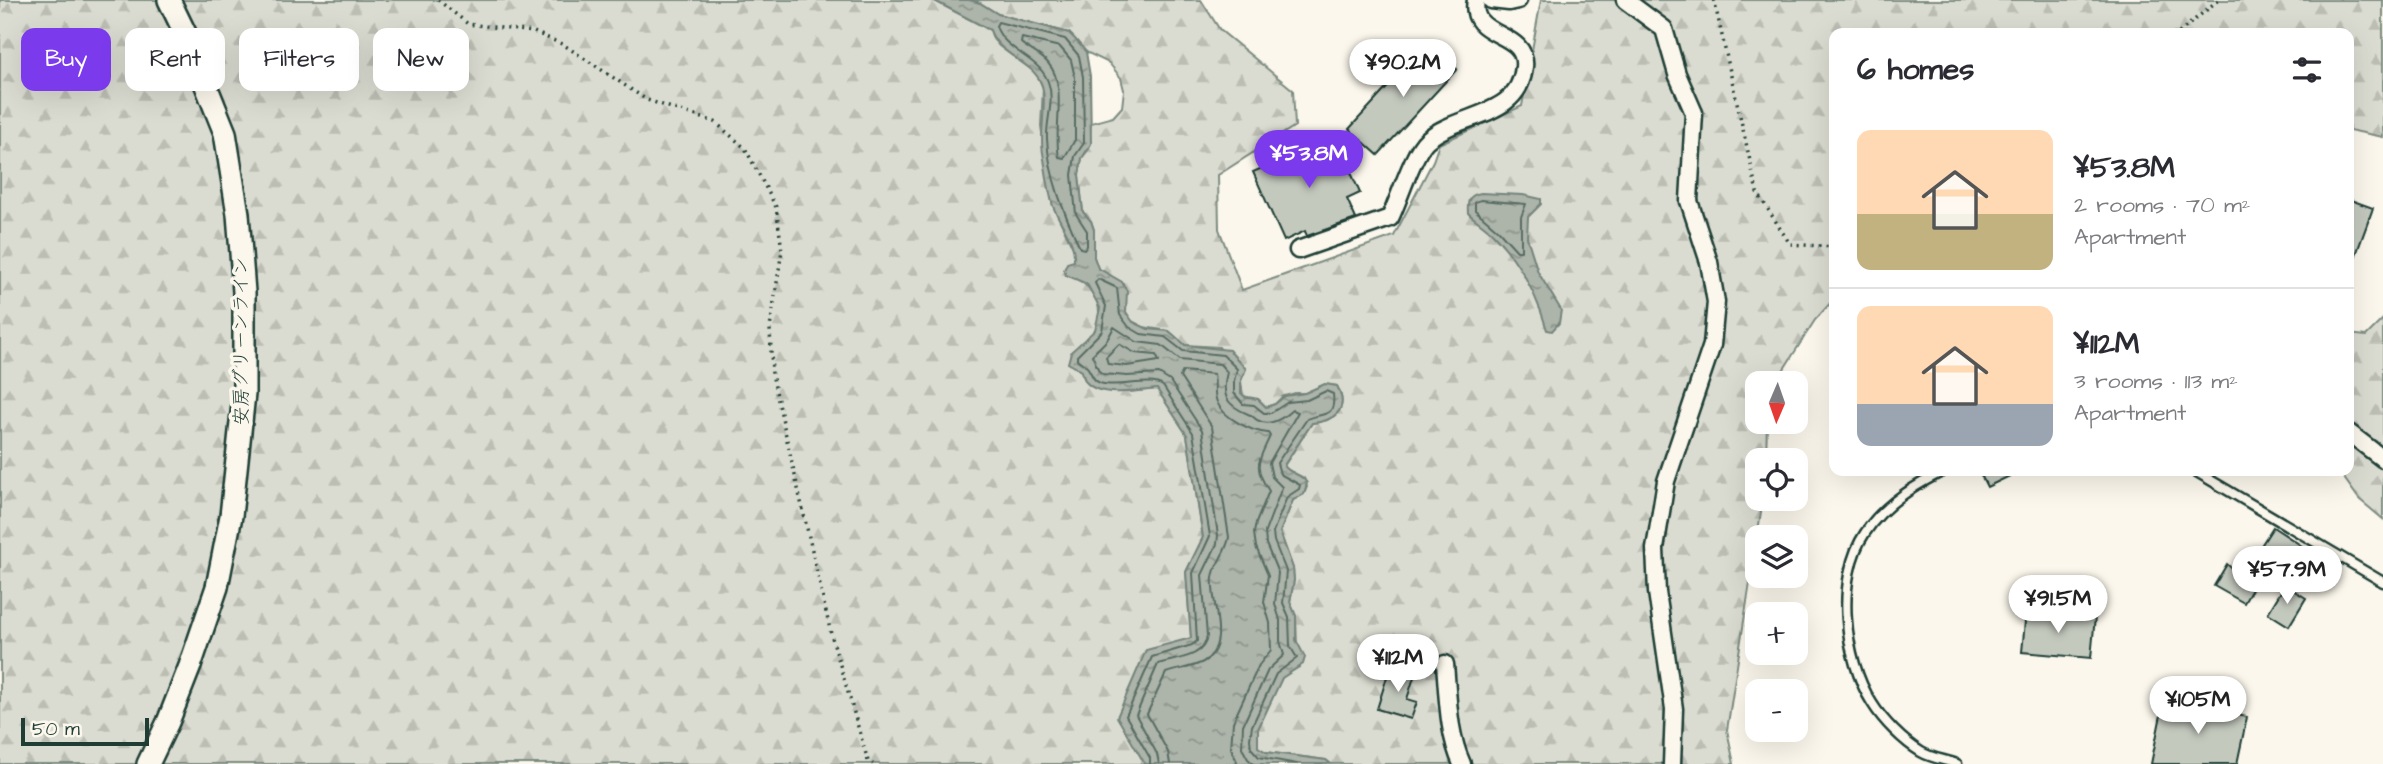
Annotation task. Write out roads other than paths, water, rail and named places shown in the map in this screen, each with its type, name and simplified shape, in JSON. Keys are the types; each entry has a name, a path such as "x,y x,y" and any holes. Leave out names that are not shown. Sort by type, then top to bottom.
{"street":[{"name":"安房グリーンライン","path":"148,764 186,677 217,587 231,516 244,394 244,292 238,214 225,133 169,0"},
{"path":"1298,250 1390,218 1413,162 1425,141 1451,126 1498,107 1518,91 1525,65 1522,51 1512,40 1488,30 1477,18 1476,0"},
{"path":"1491,0 1518,0"},
{"path":"1625,0 1664,29 1677,74 1694,113 1689,201 1709,262 1716,302 1712,345 1666,481 1656,549 1657,593 1674,709 1672,764"},
{"path":"2354,437 2383,459"},
{"path":"1446,664 1450,716 1457,753 1462,764"}],"lane":[{"path":"1934,476 1884,509 1864,533 1849,565 1846,597 1849,635 1857,669 1870,701 1883,719 1922,753 1957,764"},
{"path":"2203,476 2383,582"}],"water":[{"path":"933,0 969,0 998,14 1069,33 1086,52 1090,76 1091,144 1082,158 1079,175 1083,212 1091,221 1094,230 1094,257 1098,268 1122,282 1127,291 1126,312 1133,322 1148,329 1169,331 1185,345 1229,350 1246,369 1241,381 1241,393 1246,398 1258,399 1266,407 1285,396 1305,393 1325,384 1337,386 1342,402 1338,413 1327,420 1312,423 1284,465 1307,483 1304,494 1293,500 1280,532 1293,568 1290,602 1296,616 1296,640 1305,657 1303,664 1282,678 1258,729 1258,747 1266,752 1326,760 1331,764 1145,764 1117,717 1146,650 1191,638 1186,572 1203,537 1187,435 1157,389 1130,392 1100,390 1086,382 1082,371 1068,363 1071,352 1095,330 1100,308 1087,284 1066,275 1064,270 1067,263 1074,261 1074,254 1053,206 1048,187 1042,145 1044,97 1041,83 1030,69 1000,46 990,30"},
{"path":"1481,193 1523,195 1541,199 1541,204 1528,217 1527,237 1538,272 1561,310 1559,323 1552,331 1547,330 1532,291 1511,255 1493,234 1468,213 1470,199"}]}
